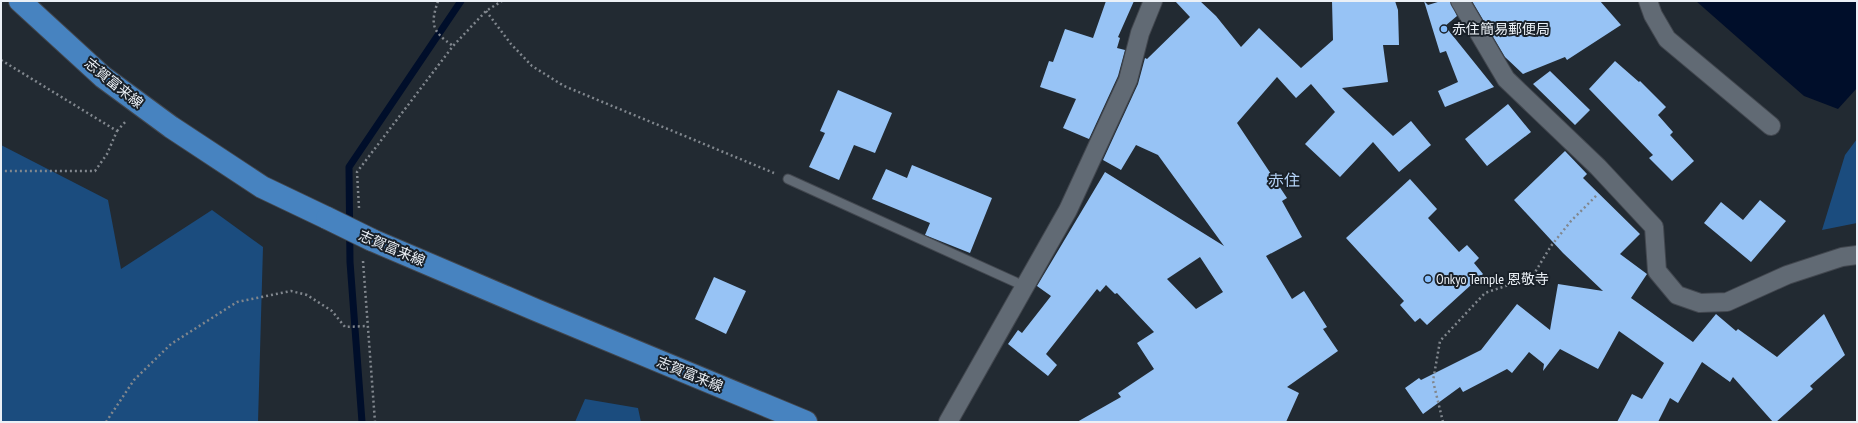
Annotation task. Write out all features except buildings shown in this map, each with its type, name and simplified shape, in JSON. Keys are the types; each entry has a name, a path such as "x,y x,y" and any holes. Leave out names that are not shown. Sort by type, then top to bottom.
{"main road":[{"name":"志賀富来線","path":"20,1 103,77 171,128 262,187 327,218 367,248 543,313 806,422"}],"street":[{"path":"948,422 1068,210 1128,80 1140,33 1153,1"},
{"path":"1460,1 1506,78 1611,181 1654,227 1657,271 1677,295 1700,304 1727,302 1787,276 1842,257 1857,255"},
{"path":"1648,1 1652,15 1667,39 1771,126"}],"lane":[{"path":"788,179 1024,286"}],"path":[{"path":"438,1 433,16 435,30 441,38 453,46"},
{"path":"360,210 357,172 453,46 486,12 502,1"},
{"path":"486,12 511,44 532,66 564,86 788,179"},
{"path":"1,60 118,131 107,154 96,171 1,171"},
{"path":"1443,422 1433,382 1440,341 1485,293 1532,277 1551,246 1571,220 1611,181"},
{"path":"367,248 366,326 375,422"},
{"path":"106,422 134,380 171,344 237,302 291,291 307,295 332,311 344,327 366,326"}],"shaded area":[{"path":"1696,1 1857,1 1857,88 1838,109 1804,96"},
{"path":"1857,139 1857,223 1822,230 1845,155"},
{"path":"1,145 108,200 121,269 212,210 263,247 258,422 1,422"},
{"path":"585,399 638,408 641,422 575,422"}],"waterway":[{"path":"362,422 350,262 349,167 461,1"}],"place":[{"name":"赤住簡易郵便局","path":"1444,29"},
{"name":"Onkyo Temple 恩敬寺","path":"1428,279"}],"district":[{"name":"赤住","path":"1284,180"}]}
